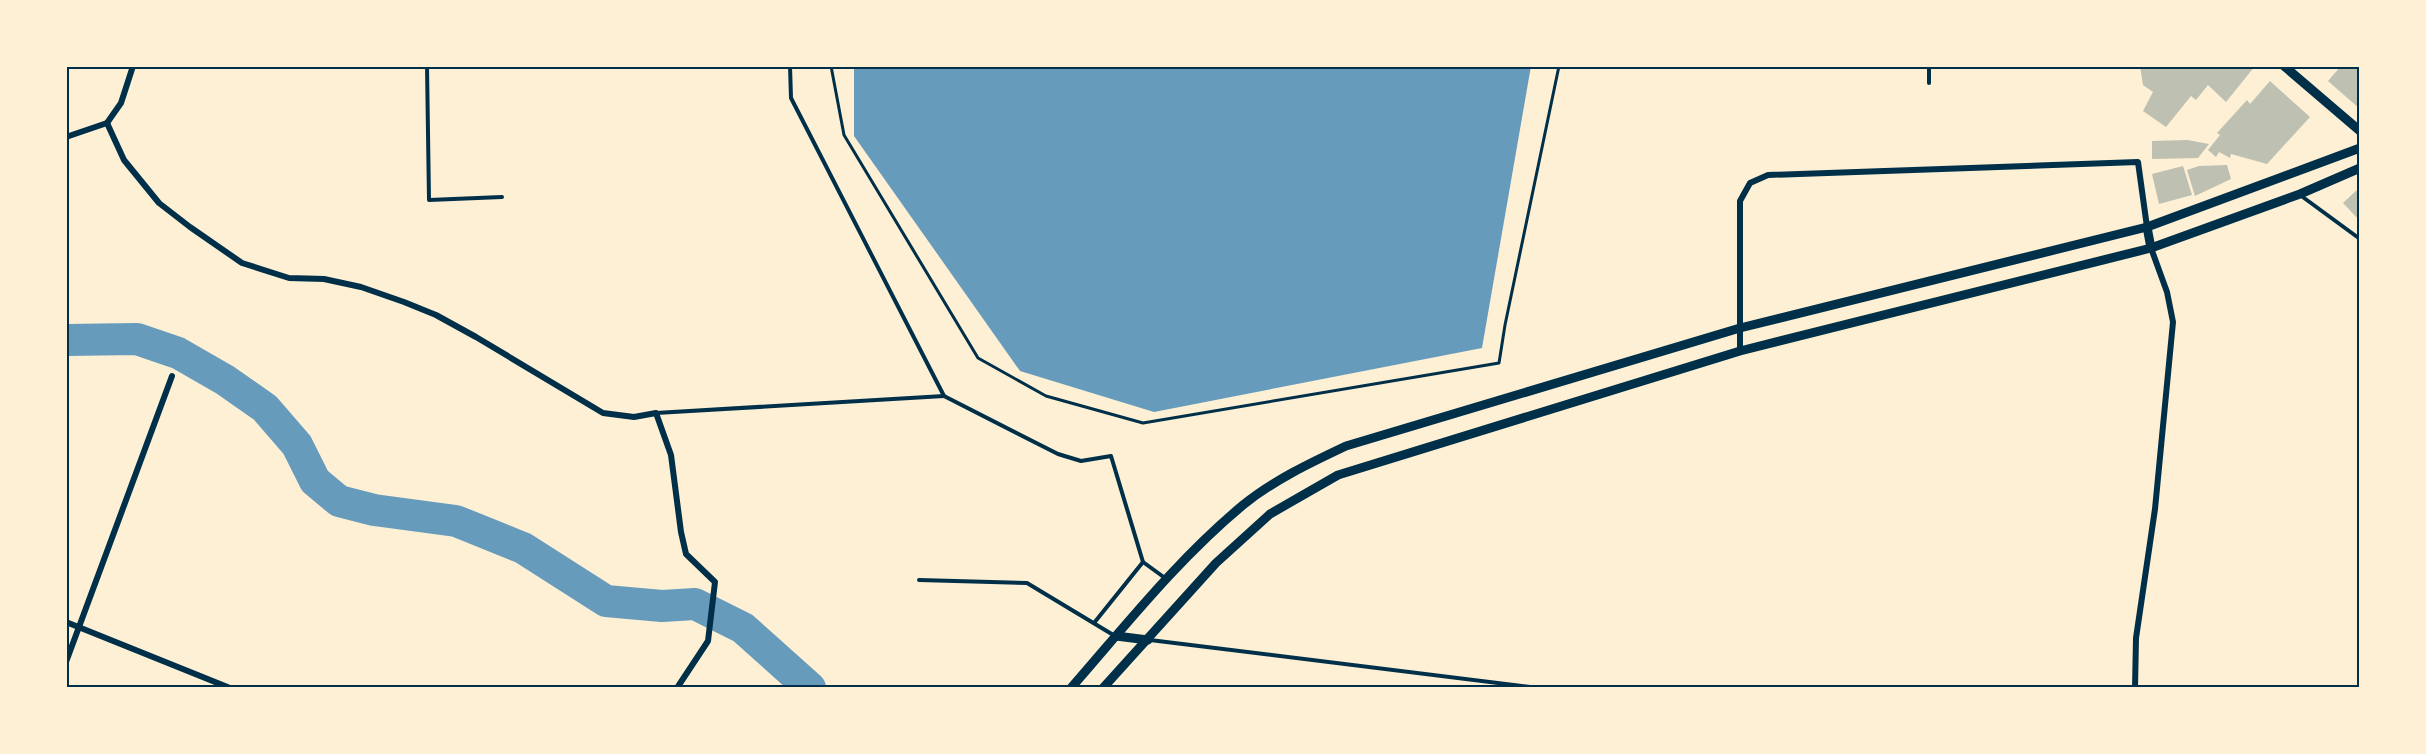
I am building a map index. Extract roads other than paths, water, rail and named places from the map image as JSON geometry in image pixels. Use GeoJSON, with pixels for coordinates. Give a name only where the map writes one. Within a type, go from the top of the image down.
{"type":"FeatureCollection","features":[{"type":"Feature","properties":{"kind":"street"},"geometry":{"type":"LineString","coordinates":[[66,137],[108,123],[122,104],[133,66]]}},
{"type":"Feature","properties":{"kind":"street"},"geometry":{"type":"LineString","coordinates":[[2284,66],[2360,131]]}},
{"type":"Feature","properties":{"kind":"street"},"geometry":{"type":"LineString","coordinates":[[108,123],[124,160],[159,203],[242,263],[289,278],[324,279],[361,287],[404,302],[436,315],[603,412],[634,417],[656,413],[671,455],[686,554],[715,582],[708,623],[708,641],[677,688]]}},
{"type":"Feature","properties":{"kind":"street"},"geometry":{"type":"LineString","coordinates":[[1071,688],[1165,578],[1244,505],[1297,470],[1346,446],[1740,328],[2147,227],[2360,148]]}},
{"type":"Feature","properties":{"kind":"street"},"geometry":{"type":"LineString","coordinates":[[1740,351],[1740,201],[1749,183],[1768,175],[2138,162],[2151,249],[2167,292],[2173,322],[2155,509],[2136,638],[2135,688]]}},
{"type":"Feature","properties":{"kind":"street"},"geometry":{"type":"LineString","coordinates":[[1103,688],[1216,563],[1270,514],[1338,475],[1740,351],[2151,249],[2300,194],[2360,168]]}},
{"type":"Feature","properties":{"kind":"street"},"geometry":{"type":"LineString","coordinates":[[66,662],[172,376]]}},
{"type":"Feature","properties":{"kind":"street"},"geometry":{"type":"LineString","coordinates":[[66,622],[230,688]]}},
{"type":"Feature","properties":{"kind":"street"},"geometry":{"type":"LineString","coordinates":[[1116,636],[1148,640]]}},
{"type":"Feature","properties":{"kind":"lane"},"geometry":{"type":"LineString","coordinates":[[426,66],[429,200],[502,197]]}},
{"type":"Feature","properties":{"kind":"lane"},"geometry":{"type":"LineString","coordinates":[[790,66],[791,98],[944,396]]}},
{"type":"Feature","properties":{"kind":"lane"},"geometry":{"type":"LineString","coordinates":[[1929,66],[1929,83]]}},
{"type":"Feature","properties":{"kind":"lane"},"geometry":{"type":"LineString","coordinates":[[2300,194],[2360,239]]}},
{"type":"Feature","properties":{"kind":"lane"},"geometry":{"type":"LineString","coordinates":[[656,413],[944,396],[1058,454],[1081,461],[1111,456],[1143,562],[1165,578]]}},
{"type":"Feature","properties":{"kind":"lane"},"geometry":{"type":"LineString","coordinates":[[1094,623],[1143,562]]}},
{"type":"Feature","properties":{"kind":"lane"},"geometry":{"type":"LineString","coordinates":[[919,580],[1027,584],[1116,636]]}},
{"type":"Feature","properties":{"kind":"lane"},"geometry":{"type":"LineString","coordinates":[[1148,640],[1539,688]]}},
{"type":"Feature","properties":{"kind":"water"},"geometry":{"type":"Polygon","coordinates":[[[854,66],[1531,66],[1482,348],[1154,412],[1020,371],[854,136],[854,66]]]}},
{"type":"Feature","properties":{"kind":"waterway"},"geometry":{"type":"LineString","coordinates":[[66,340],[137,339],[178,353],[225,380],[265,408],[297,445],[315,481],[339,501],[374,510],[456,521],[523,548],[606,601],[662,606],[695,604],[743,628],[810,688]]}}]}
